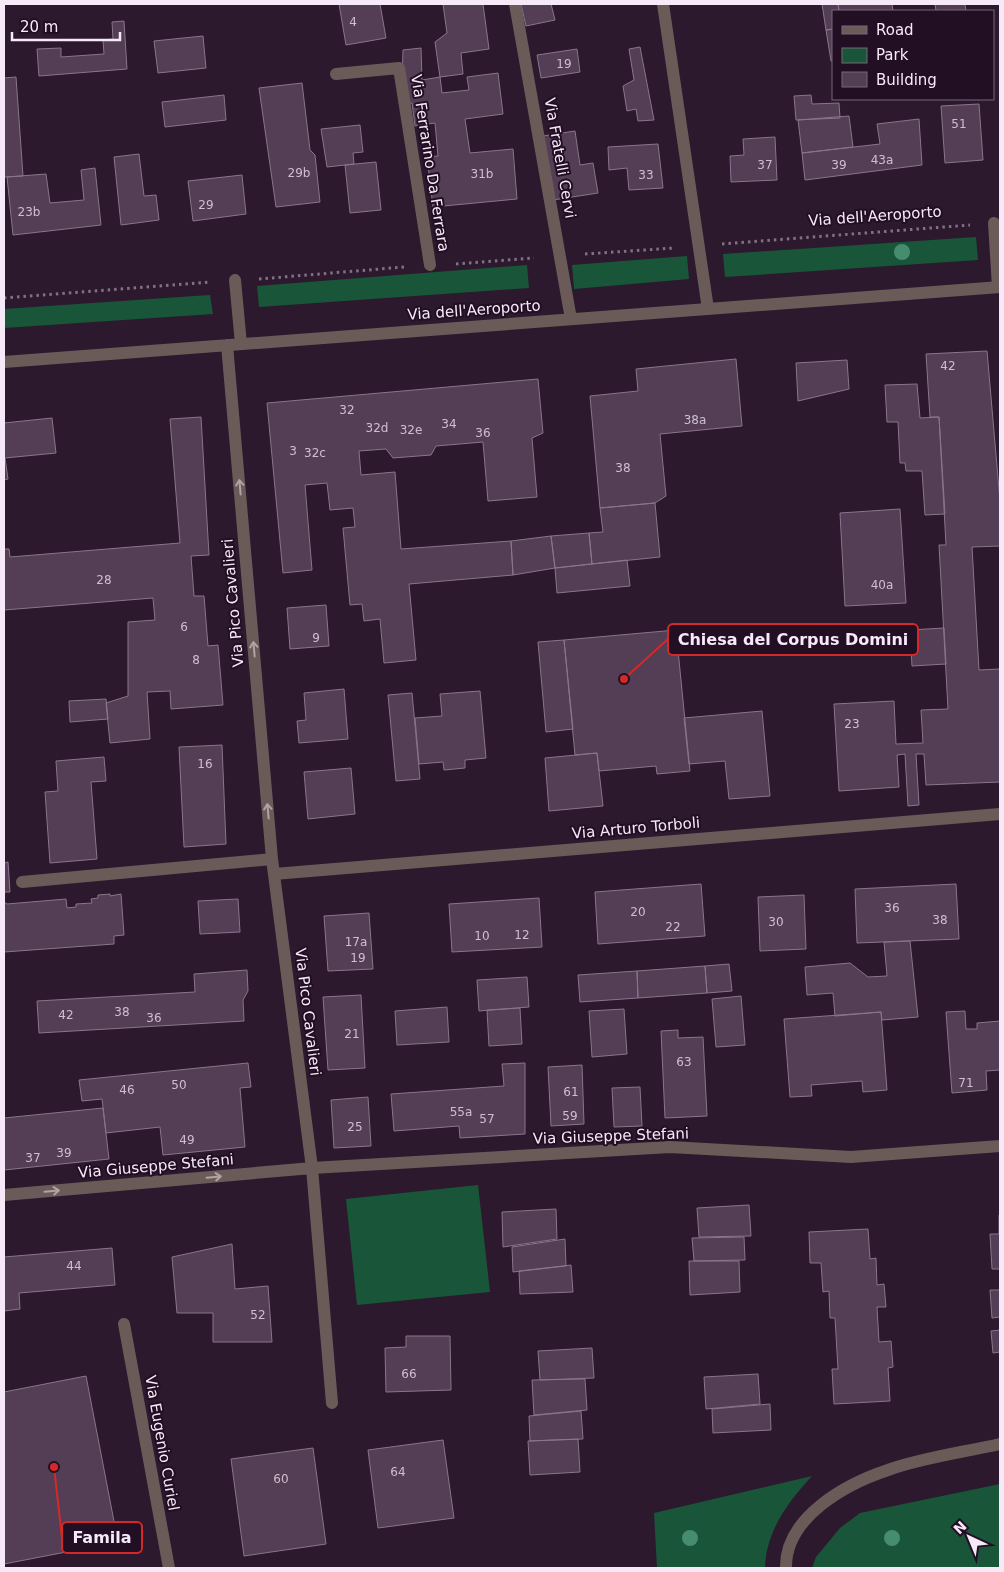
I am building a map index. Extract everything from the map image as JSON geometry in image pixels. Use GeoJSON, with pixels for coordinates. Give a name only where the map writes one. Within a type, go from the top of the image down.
{"type":"FeatureCollection","features":[{"type":"Feature","properties":{"kind":"street","name":"Via Fratelli Cervi"},"geometry":{"type":"LineString","coordinates":[[515,4],[572,319]]}},
{"type":"Feature","properties":{"kind":"street"},"geometry":{"type":"LineString","coordinates":[[663,4],[708,309]]}},
{"type":"Feature","properties":{"kind":"street","name":"Via Ferrarino Da Ferrara"},"geometry":{"type":"LineString","coordinates":[[336,74],[399,68],[430,266]]}},
{"type":"Feature","properties":{"kind":"street","name":"Via dell'Aeroporto"},"geometry":{"type":"LineString","coordinates":[[4,362],[999,287],[994,223]]}},
{"type":"Feature","properties":{"kind":"street"},"geometry":{"type":"LineString","coordinates":[[235,280],[241,344]]}},
{"type":"Feature","properties":{"kind":"street","name":"Via Pico Cavalieri"},"geometry":{"type":"LineString","coordinates":[[227,345],[272,859],[312,1168]]}},
{"type":"Feature","properties":{"kind":"street","name":"Via Arturo Torboli"},"geometry":{"type":"LineString","coordinates":[[274,874],[1000,814]]}},
{"type":"Feature","properties":{"kind":"street"},"geometry":{"type":"LineString","coordinates":[[22,882],[272,859]]}},
{"type":"Feature","properties":{"kind":"street","name":"Via Giuseppe Stefani"},"geometry":{"type":"LineString","coordinates":[[4,1195],[312,1168],[670,1147],[851,1157],[1000,1146]]}},
{"type":"Feature","properties":{"kind":"street"},"geometry":{"type":"LineString","coordinates":[[312,1168],[332,1403]]}},
{"type":"Feature","properties":{"kind":"street","name":"Via Eugenio Curiel"},"geometry":{"type":"LineString","coordinates":[[124,1324],[169,1568]]}},
{"type":"Feature","properties":{"kind":"street"},"geometry":{"type":"LineString","coordinates":[[786,1568],[794,1534],[814,1510],[841,1492],[888,1469],[1000,1444]]}},
{"type":"Feature","properties":{"kind":"street"},"geometry":{"type":"LineString","coordinates":[[971,1451],[1000,1451]]}},
{"type":"Feature","properties":{"kind":"path","name":"Via dell'Aeroporto"},"geometry":{"type":"LineString","coordinates":[[4,298],[994,223]]}},
{"type":"Feature","properties":{"kind":"green space"},"geometry":{"type":"Polygon","coordinates":[[[976,237],[978,260],[725,277],[723,254],[976,237]]]}},
{"type":"Feature","properties":{"kind":"green space"},"geometry":{"type":"Polygon","coordinates":[[[687,256],[689,279],[574,289],[572,265],[687,256]]]}},
{"type":"Feature","properties":{"kind":"green space"},"geometry":{"type":"Polygon","coordinates":[[[527,265],[529,288],[259,307],[257,286],[527,265]]]}},
{"type":"Feature","properties":{"kind":"green space"},"geometry":{"type":"Polygon","coordinates":[[[210,295],[213,314],[4,328],[4,309],[210,295]]]}},
{"type":"Feature","properties":{"kind":"green space"},"geometry":{"type":"Polygon","coordinates":[[[478,1185],[490,1292],[357,1305],[346,1199],[478,1185]]]}},
{"type":"Feature","properties":{"kind":"green space"},"geometry":{"type":"Polygon","coordinates":[[[812,1476],[787,1507],[774,1529],[766,1554],[765,1568],[657,1568],[654,1513],[812,1476]]]}},
{"type":"Feature","properties":{"kind":"green space"},"geometry":{"type":"Polygon","coordinates":[[[1000,1484],[1000,1568],[812,1568],[816,1557],[840,1528],[860,1513],[1000,1484]]]}},
{"type":"Feature","properties":{"kind":"building"},"geometry":{"type":"Polygon","coordinates":[[[339,4],[380,4],[386,38],[346,45],[339,4]]]}},
{"type":"Feature","properties":{"kind":"building"},"geometry":{"type":"Polygon","coordinates":[[[443,4],[483,4],[489,49],[461,53],[463,74],[440,77],[435,42],[447,33],[443,4]]]}},
{"type":"Feature","properties":{"kind":"building"},"geometry":{"type":"Polygon","coordinates":[[[521,4],[551,4],[555,20],[526,26],[521,4]]]}},
{"type":"Feature","properties":{"kind":"building"},"geometry":{"type":"Polygon","coordinates":[[[822,4],[838,4],[839,10],[832,10],[832,29],[826,30],[822,4]]]}},
{"type":"Feature","properties":{"kind":"building"},"geometry":{"type":"Polygon","coordinates":[[[838,4],[892,4],[893,10],[839,10],[838,4]]]}},
{"type":"Feature","properties":{"kind":"building"},"geometry":{"type":"Polygon","coordinates":[[[935,4],[965,4],[966,10],[936,10],[935,4]]]}},
{"type":"Feature","properties":{"kind":"building"},"geometry":{"type":"Polygon","coordinates":[[[124,21],[127,69],[39,76],[37,49],[61,48],[61,57],[104,54],[103,40],[113,39],[112,22],[124,21]]]}},
{"type":"Feature","properties":{"kind":"building"},"geometry":{"type":"Polygon","coordinates":[[[832,29],[832,61],[831,61],[826,30],[832,29]]]}},
{"type":"Feature","properties":{"kind":"building"},"geometry":{"type":"Polygon","coordinates":[[[203,36],[206,68],[158,73],[154,41],[203,36]]]}},
{"type":"Feature","properties":{"kind":"building"},"geometry":{"type":"Polygon","coordinates":[[[640,47],[654,120],[638,121],[636,109],[627,111],[623,86],[634,80],[629,49],[640,47]]]}},
{"type":"Feature","properties":{"kind":"building"},"geometry":{"type":"Polygon","coordinates":[[[421,48],[422,80],[440,77],[442,93],[469,90],[467,77],[498,73],[503,114],[465,119],[470,153],[513,149],[517,199],[433,207],[427,157],[438,156],[435,123],[415,126],[412,103],[405,104],[402,83],[403,50],[421,48]]]}},
{"type":"Feature","properties":{"kind":"building"},"geometry":{"type":"Polygon","coordinates":[[[577,49],[580,72],[541,78],[537,55],[577,49]]]}},
{"type":"Feature","properties":{"kind":"building"},"geometry":{"type":"Polygon","coordinates":[[[16,77],[23,176],[4,177],[4,78],[16,77]]]}},
{"type":"Feature","properties":{"kind":"building"},"geometry":{"type":"Polygon","coordinates":[[[302,83],[310,150],[315,155],[320,202],[276,207],[259,88],[302,83]]]}},
{"type":"Feature","properties":{"kind":"building"},"geometry":{"type":"Polygon","coordinates":[[[224,95],[226,120],[165,127],[162,102],[224,95]]]}},
{"type":"Feature","properties":{"kind":"building"},"geometry":{"type":"Polygon","coordinates":[[[811,95],[812,104],[839,103],[840,118],[796,120],[794,96],[811,95]]]}},
{"type":"Feature","properties":{"kind":"building"},"geometry":{"type":"Polygon","coordinates":[[[979,104],[983,160],[945,163],[941,106],[979,104]]]}},
{"type":"Feature","properties":{"kind":"building"},"geometry":{"type":"Polygon","coordinates":[[[849,116],[853,147],[802,153],[798,120],[849,116]]]}},
{"type":"Feature","properties":{"kind":"building"},"geometry":{"type":"Polygon","coordinates":[[[919,119],[922,165],[805,180],[802,153],[880,144],[877,124],[919,119]]]}},
{"type":"Feature","properties":{"kind":"building"},"geometry":{"type":"Polygon","coordinates":[[[360,125],[363,152],[353,153],[354,164],[327,167],[321,129],[360,125]]]}},
{"type":"Feature","properties":{"kind":"building"},"geometry":{"type":"Polygon","coordinates":[[[575,131],[580,165],[593,163],[598,193],[553,200],[543,136],[575,131]]]}},
{"type":"Feature","properties":{"kind":"building"},"geometry":{"type":"Polygon","coordinates":[[[775,137],[777,180],[731,182],[730,156],[744,155],[743,139],[775,137]]]}},
{"type":"Feature","properties":{"kind":"building"},"geometry":{"type":"Polygon","coordinates":[[[658,144],[663,188],[629,190],[627,168],[609,170],[608,147],[658,144]]]}},
{"type":"Feature","properties":{"kind":"building"},"geometry":{"type":"Polygon","coordinates":[[[139,154],[144,196],[156,195],[159,220],[121,225],[114,157],[139,154]]]}},
{"type":"Feature","properties":{"kind":"building"},"geometry":{"type":"Polygon","coordinates":[[[376,162],[381,210],[350,213],[345,165],[376,162]]]}},
{"type":"Feature","properties":{"kind":"building"},"geometry":{"type":"Polygon","coordinates":[[[95,168],[101,225],[13,235],[7,177],[46,174],[50,203],[84,200],[81,170],[95,168]]]}},
{"type":"Feature","properties":{"kind":"building"},"geometry":{"type":"Polygon","coordinates":[[[242,175],[246,214],[193,221],[188,181],[242,175]]]}},
{"type":"Feature","properties":{"kind":"building"},"geometry":{"type":"Polygon","coordinates":[[[987,351],[1000,501],[1000,546],[972,547],[979,670],[1000,669],[1000,782],[926,785],[924,754],[916,754],[919,805],[908,806],[905,754],[897,755],[899,787],[839,791],[834,704],[894,701],[896,744],[923,743],[921,710],[948,709],[939,545],[946,545],[939,417],[930,417],[926,354],[987,351]]]}},
{"type":"Feature","properties":{"kind":"building"},"geometry":{"type":"Polygon","coordinates":[[[736,359],[742,426],[660,434],[666,496],[655,503],[600,508],[590,396],[638,391],[636,369],[736,359]]]}},
{"type":"Feature","properties":{"kind":"building"},"geometry":{"type":"Polygon","coordinates":[[[847,360],[849,389],[798,401],[796,363],[847,360]]]}},
{"type":"Feature","properties":{"kind":"building"},"geometry":{"type":"Polygon","coordinates":[[[538,379],[543,433],[532,438],[537,497],[488,501],[483,442],[436,446],[431,455],[393,458],[386,449],[359,451],[361,475],[395,472],[401,549],[511,541],[513,575],[409,584],[416,660],[384,663],[380,619],[364,621],[362,604],[350,605],[343,528],[355,527],[353,508],[330,510],[327,483],[305,485],[312,570],[283,573],[267,403],[538,379]]]}},
{"type":"Feature","properties":{"kind":"building"},"geometry":{"type":"Polygon","coordinates":[[[917,384],[920,418],[939,417],[945,514],[925,515],[922,471],[906,471],[905,463],[900,463],[898,422],[887,422],[885,385],[917,384]]]}},
{"type":"Feature","properties":{"kind":"building"},"geometry":{"type":"Polygon","coordinates":[[[201,417],[209,555],[191,556],[194,596],[204,596],[208,646],[218,645],[223,705],[171,709],[170,691],[147,692],[150,739],[110,743],[106,703],[128,696],[128,622],[155,620],[153,598],[4,610],[4,549],[9,549],[10,557],[180,543],[170,419],[201,417]]]}},
{"type":"Feature","properties":{"kind":"building"},"geometry":{"type":"Polygon","coordinates":[[[52,418],[56,453],[5,458],[8,479],[4,480],[4,423],[52,418]]]}},
{"type":"Feature","properties":{"kind":"building"},"geometry":{"type":"Polygon","coordinates":[[[655,503],[660,557],[592,564],[589,533],[603,532],[600,508],[655,503]]]}},
{"type":"Feature","properties":{"kind":"building"},"geometry":{"type":"Polygon","coordinates":[[[900,509],[906,603],[845,606],[840,513],[900,509]]]}},
{"type":"Feature","properties":{"kind":"building"},"geometry":{"type":"Polygon","coordinates":[[[589,533],[592,564],[555,568],[551,536],[589,533]]]}},
{"type":"Feature","properties":{"kind":"building"},"geometry":{"type":"Polygon","coordinates":[[[551,536],[555,568],[513,575],[511,541],[551,536]]]}},
{"type":"Feature","properties":{"kind":"building"},"geometry":{"type":"Polygon","coordinates":[[[627,560],[630,586],[557,593],[555,568],[627,560]]]}},
{"type":"Feature","properties":{"kind":"building"},"geometry":{"type":"Polygon","coordinates":[[[326,605],[329,646],[290,649],[287,608],[326,605]]]}},
{"type":"Feature","properties":{"kind":"building"},"geometry":{"type":"Polygon","coordinates":[[[944,628],[946,664],[912,666],[910,630],[944,628]]]}},
{"type":"Feature","properties":{"kind":"building"},"geometry":{"type":"Polygon","coordinates":[[[676,630],[690,771],[657,774],[656,766],[599,771],[597,753],[575,755],[564,640],[676,630]]]}},
{"type":"Feature","properties":{"kind":"building"},"geometry":{"type":"Polygon","coordinates":[[[564,640],[573,729],[546,732],[538,642],[564,640]]]}},
{"type":"Feature","properties":{"kind":"building"},"geometry":{"type":"Polygon","coordinates":[[[344,689],[348,739],[299,743],[297,721],[306,720],[304,693],[344,689]]]}},
{"type":"Feature","properties":{"kind":"building"},"geometry":{"type":"Polygon","coordinates":[[[480,691],[486,758],[465,760],[465,768],[444,770],[443,762],[419,764],[415,718],[442,716],[440,694],[480,691]]]}},
{"type":"Feature","properties":{"kind":"building"},"geometry":{"type":"Polygon","coordinates":[[[412,693],[420,779],[396,781],[388,695],[412,693]]]}},
{"type":"Feature","properties":{"kind":"building"},"geometry":{"type":"Polygon","coordinates":[[[106,699],[108,719],[70,722],[69,701],[106,699]]]}},
{"type":"Feature","properties":{"kind":"building"},"geometry":{"type":"Polygon","coordinates":[[[762,711],[770,796],[729,799],[725,761],[689,764],[684,718],[762,711]]]}},
{"type":"Feature","properties":{"kind":"building"},"geometry":{"type":"Polygon","coordinates":[[[222,745],[226,844],[184,847],[179,747],[222,745]]]}},
{"type":"Feature","properties":{"kind":"building"},"geometry":{"type":"Polygon","coordinates":[[[597,753],[603,806],[549,811],[545,758],[597,753]]]}},
{"type":"Feature","properties":{"kind":"building"},"geometry":{"type":"Polygon","coordinates":[[[104,757],[106,781],[91,782],[97,859],[50,863],[45,792],[58,791],[56,761],[104,757]]]}},
{"type":"Feature","properties":{"kind":"building"},"geometry":{"type":"Polygon","coordinates":[[[351,768],[355,814],[308,819],[304,772],[351,768]]]}},
{"type":"Feature","properties":{"kind":"building"},"geometry":{"type":"Polygon","coordinates":[[[8,862],[10,892],[4,892],[4,863],[8,862]]]}},
{"type":"Feature","properties":{"kind":"building"},"geometry":{"type":"Polygon","coordinates":[[[701,884],[705,936],[598,944],[595,892],[701,884]]]}},
{"type":"Feature","properties":{"kind":"building"},"geometry":{"type":"Polygon","coordinates":[[[956,884],[959,939],[857,943],[855,889],[956,884]]]}},
{"type":"Feature","properties":{"kind":"building"},"geometry":{"type":"Polygon","coordinates":[[[110,894],[110,896],[121,894],[124,935],[114,936],[114,944],[4,952],[4,902],[7,904],[66,899],[67,908],[76,907],[76,904],[92,903],[91,899],[98,898],[98,895],[110,894]]]}},
{"type":"Feature","properties":{"kind":"building"},"geometry":{"type":"Polygon","coordinates":[[[804,895],[806,949],[760,951],[758,897],[804,895]]]}},
{"type":"Feature","properties":{"kind":"building"},"geometry":{"type":"Polygon","coordinates":[[[539,898],[542,947],[452,952],[449,904],[539,898]]]}},
{"type":"Feature","properties":{"kind":"building"},"geometry":{"type":"Polygon","coordinates":[[[238,899],[240,932],[200,934],[198,901],[238,899]]]}},
{"type":"Feature","properties":{"kind":"building"},"geometry":{"type":"Polygon","coordinates":[[[369,913],[373,969],[328,971],[324,916],[369,913]]]}},
{"type":"Feature","properties":{"kind":"building"},"geometry":{"type":"Polygon","coordinates":[[[910,941],[918,1017],[882,1020],[881,1012],[835,1016],[833,993],[807,995],[805,967],[850,963],[868,977],[887,976],[884,942],[910,941]]]}},
{"type":"Feature","properties":{"kind":"building"},"geometry":{"type":"Polygon","coordinates":[[[729,964],[732,991],[707,993],[705,966],[729,964]]]}},
{"type":"Feature","properties":{"kind":"building"},"geometry":{"type":"Polygon","coordinates":[[[705,966],[707,993],[638,998],[637,971],[705,966]]]}},
{"type":"Feature","properties":{"kind":"building"},"geometry":{"type":"Polygon","coordinates":[[[247,970],[248,991],[243,1000],[244,1021],[39,1033],[37,1001],[195,992],[194,974],[247,970]]]}},
{"type":"Feature","properties":{"kind":"building"},"geometry":{"type":"Polygon","coordinates":[[[637,971],[638,998],[580,1002],[578,975],[637,971]]]}},
{"type":"Feature","properties":{"kind":"building"},"geometry":{"type":"Polygon","coordinates":[[[527,977],[529,1007],[479,1011],[477,980],[527,977]]]}},
{"type":"Feature","properties":{"kind":"building"},"geometry":{"type":"Polygon","coordinates":[[[361,995],[365,1068],[328,1070],[323,997],[361,995]]]}},
{"type":"Feature","properties":{"kind":"building"},"geometry":{"type":"Polygon","coordinates":[[[741,996],[745,1045],[716,1047],[712,999],[741,996]]]}},
{"type":"Feature","properties":{"kind":"building"},"geometry":{"type":"Polygon","coordinates":[[[447,1007],[449,1042],[397,1045],[395,1011],[447,1007]]]}},
{"type":"Feature","properties":{"kind":"building"},"geometry":{"type":"Polygon","coordinates":[[[520,1008],[522,1044],[489,1046],[487,1010],[520,1008]]]}},
{"type":"Feature","properties":{"kind":"building"},"geometry":{"type":"Polygon","coordinates":[[[624,1009],[627,1054],[592,1057],[589,1011],[624,1009]]]}},
{"type":"Feature","properties":{"kind":"building"},"geometry":{"type":"Polygon","coordinates":[[[965,1011],[966,1029],[977,1029],[977,1023],[1000,1021],[1000,1070],[986,1071],[987,1090],[952,1093],[946,1012],[965,1011]]]}},
{"type":"Feature","properties":{"kind":"building"},"geometry":{"type":"Polygon","coordinates":[[[881,1012],[887,1090],[863,1092],[862,1081],[811,1085],[812,1096],[790,1097],[784,1019],[881,1012]]]}},
{"type":"Feature","properties":{"kind":"building"},"geometry":{"type":"Polygon","coordinates":[[[678,1030],[678,1038],[703,1037],[707,1116],[665,1118],[661,1031],[678,1030]]]}},
{"type":"Feature","properties":{"kind":"building"},"geometry":{"type":"Polygon","coordinates":[[[248,1063],[251,1087],[240,1088],[245,1147],[163,1155],[160,1127],[106,1133],[102,1099],[82,1101],[79,1080],[248,1063]]]}},
{"type":"Feature","properties":{"kind":"building"},"geometry":{"type":"Polygon","coordinates":[[[525,1063],[525,1134],[460,1138],[459,1126],[394,1131],[391,1094],[504,1086],[502,1064],[525,1063]]]}},
{"type":"Feature","properties":{"kind":"building"},"geometry":{"type":"Polygon","coordinates":[[[582,1065],[584,1124],[551,1126],[548,1067],[582,1065]]]}},
{"type":"Feature","properties":{"kind":"building"},"geometry":{"type":"Polygon","coordinates":[[[640,1087],[642,1126],[614,1127],[612,1088],[640,1087]]]}},
{"type":"Feature","properties":{"kind":"building"},"geometry":{"type":"Polygon","coordinates":[[[368,1097],[371,1146],[334,1148],[331,1100],[368,1097]]]}},
{"type":"Feature","properties":{"kind":"building"},"geometry":{"type":"Polygon","coordinates":[[[103,1108],[109,1159],[4,1170],[4,1118],[103,1108]]]}},
{"type":"Feature","properties":{"kind":"building"},"geometry":{"type":"Polygon","coordinates":[[[749,1205],[751,1236],[699,1237],[697,1208],[749,1205]]]}},
{"type":"Feature","properties":{"kind":"building"},"geometry":{"type":"Polygon","coordinates":[[[556,1209],[557,1239],[503,1247],[502,1212],[556,1209]]]}},
{"type":"Feature","properties":{"kind":"building"},"geometry":{"type":"Polygon","coordinates":[[[999,1215],[1000,1269],[992,1269],[990,1234],[999,1234],[999,1215]]]}},
{"type":"Feature","properties":{"kind":"building"},"geometry":{"type":"Polygon","coordinates":[[[868,1229],[870,1259],[876,1258],[877,1285],[884,1284],[886,1307],[877,1307],[879,1342],[891,1341],[893,1367],[888,1368],[890,1401],[834,1404],[832,1369],[838,1369],[835,1318],[830,1318],[829,1291],[823,1292],[821,1263],[810,1263],[809,1232],[868,1229]]]}},
{"type":"Feature","properties":{"kind":"building"},"geometry":{"type":"Polygon","coordinates":[[[744,1237],[745,1260],[694,1261],[692,1238],[744,1237]]]}},
{"type":"Feature","properties":{"kind":"building"},"geometry":{"type":"Polygon","coordinates":[[[565,1239],[566,1266],[513,1272],[512,1247],[565,1239]]]}},
{"type":"Feature","properties":{"kind":"building"},"geometry":{"type":"Polygon","coordinates":[[[232,1244],[235,1289],[268,1286],[272,1342],[213,1342],[213,1313],[177,1313],[172,1257],[232,1244]]]}},
{"type":"Feature","properties":{"kind":"building"},"geometry":{"type":"Polygon","coordinates":[[[112,1248],[115,1285],[19,1293],[20,1309],[4,1311],[4,1257],[112,1248]]]}},
{"type":"Feature","properties":{"kind":"building"},"geometry":{"type":"Polygon","coordinates":[[[689,1261],[739,1261],[740,1292],[690,1295],[689,1261]]]}},
{"type":"Feature","properties":{"kind":"building"},"geometry":{"type":"Polygon","coordinates":[[[571,1265],[573,1292],[520,1294],[519,1271],[571,1265]]]}},
{"type":"Feature","properties":{"kind":"building"},"geometry":{"type":"Polygon","coordinates":[[[990,1290],[1000,1290],[1000,1317],[992,1318],[990,1290]]]}},
{"type":"Feature","properties":{"kind":"building"},"geometry":{"type":"Polygon","coordinates":[[[1000,1330],[1000,1352],[993,1353],[991,1331],[1000,1330]]]}},
{"type":"Feature","properties":{"kind":"building"},"geometry":{"type":"Polygon","coordinates":[[[406,1336],[450,1336],[451,1390],[386,1392],[385,1348],[406,1347],[406,1336]]]}},
{"type":"Feature","properties":{"kind":"building"},"geometry":{"type":"Polygon","coordinates":[[[592,1348],[594,1378],[540,1380],[538,1351],[592,1348]]]}},
{"type":"Feature","properties":{"kind":"building"},"geometry":{"type":"Polygon","coordinates":[[[758,1374],[760,1404],[706,1409],[704,1377],[758,1374]]]}},
{"type":"Feature","properties":{"kind":"building"},"geometry":{"type":"Polygon","coordinates":[[[86,1376],[118,1542],[4,1564],[4,1392],[86,1376]]]}},
{"type":"Feature","properties":{"kind":"building"},"geometry":{"type":"Polygon","coordinates":[[[585,1379],[587,1410],[534,1415],[532,1380],[585,1379]]]}},
{"type":"Feature","properties":{"kind":"building"},"geometry":{"type":"Polygon","coordinates":[[[770,1404],[771,1430],[713,1433],[712,1409],[770,1404]]]}},
{"type":"Feature","properties":{"kind":"building"},"geometry":{"type":"Polygon","coordinates":[[[581,1411],[583,1439],[530,1441],[529,1416],[581,1411]]]}},
{"type":"Feature","properties":{"kind":"building"},"geometry":{"type":"Polygon","coordinates":[[[578,1439],[580,1472],[530,1475],[528,1441],[578,1439]]]}},
{"type":"Feature","properties":{"kind":"building"},"geometry":{"type":"Polygon","coordinates":[[[443,1440],[454,1518],[378,1528],[368,1450],[443,1440]]]}},
{"type":"Feature","properties":{"kind":"building"},"geometry":{"type":"Polygon","coordinates":[[[313,1448],[326,1544],[244,1556],[231,1459],[313,1448]]]}},
{"type":"Feature","properties":{"kind":"place","name":"Chiesa del Corpus Domini"},"geometry":{"type":"Point","coordinates":[624,679]}},
{"type":"Feature","properties":{"kind":"place","name":"Famila"},"geometry":{"type":"Point","coordinates":[54,1467]}}]}
